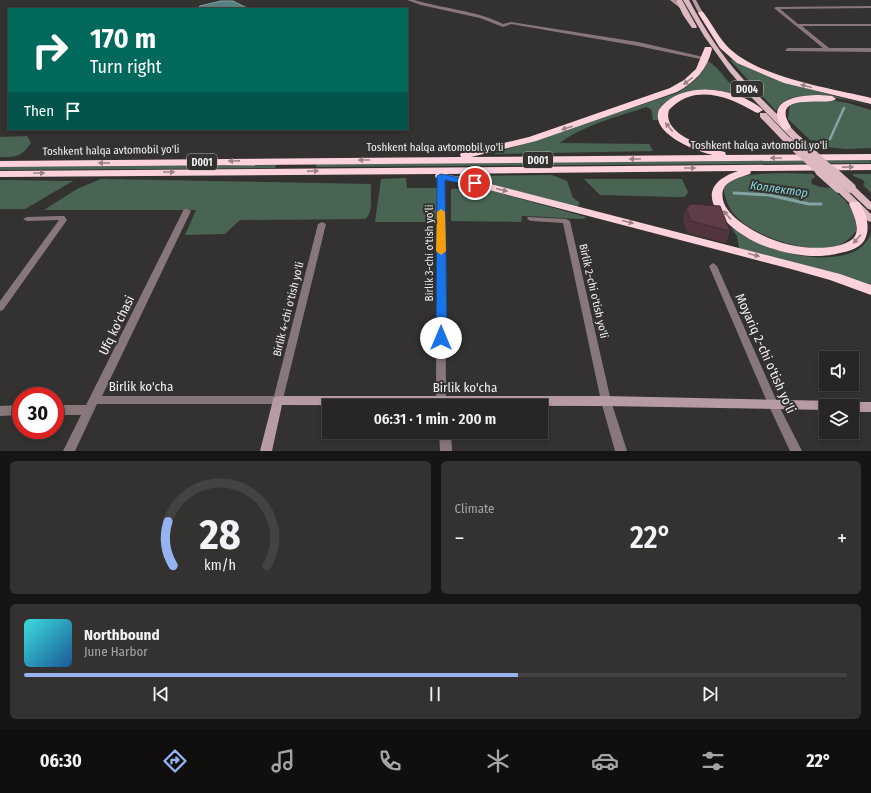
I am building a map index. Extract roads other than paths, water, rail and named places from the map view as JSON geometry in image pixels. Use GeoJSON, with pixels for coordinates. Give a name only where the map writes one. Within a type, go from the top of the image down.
{"type":"FeatureCollection","features":[{"type":"Feature","properties":{"kind":"highway"},"geometry":{"type":"LineString","coordinates":[[698,16],[723,46],[740,61],[787,81],[871,101]]}},
{"type":"Feature","properties":{"kind":"highway"},"geometry":{"type":"LineString","coordinates":[[403,160],[460,156],[532,139],[678,88],[695,75],[709,50]]}},
{"type":"Feature","properties":{"kind":"highway"},"geometry":{"type":"LineString","coordinates":[[756,158],[716,153],[696,147],[674,134],[666,124],[663,116],[665,108],[675,100],[689,94],[702,92],[730,95],[758,110]]}},
{"type":"Feature","properties":{"kind":"highway"},"geometry":{"type":"LineString","coordinates":[[786,127],[781,116],[781,111],[788,104],[797,100],[826,98],[846,101],[871,108]]}},
{"type":"Feature","properties":{"kind":"highway","name":"Toshkent halqa avtomobil yo'li"},"geometry":{"type":"LineString","coordinates":[[0,164],[871,157]]}},
{"type":"Feature","properties":{"kind":"highway"},"geometry":{"type":"LineString","coordinates":[[290,172],[294,161]]}},
{"type":"Feature","properties":{"kind":"highway","name":"Toshkent halqa avtomobil yo'li"},"geometry":{"type":"LineString","coordinates":[[0,174],[871,167]]}},
{"type":"Feature","properties":{"kind":"highway"},"geometry":{"type":"LineString","coordinates":[[767,168],[729,177],[720,184],[717,190],[718,200],[723,212],[737,226],[756,238],[802,251],[842,249],[856,243],[863,232],[864,226],[862,218],[855,204]]}},
{"type":"Feature","properties":{"kind":"highway"},"geometry":{"type":"LineString","coordinates":[[395,170],[441,176],[475,183],[793,265],[871,290]]}},
{"type":"Feature","properties":{"kind":"main road","name":"D004"},"geometry":{"type":"LineString","coordinates":[[679,0],[709,50],[740,90],[788,141],[871,219]]}},
{"type":"Feature","properties":{"kind":"main road","name":"D004"},"geometry":{"type":"LineString","coordinates":[[686,0],[698,16],[709,50],[798,140],[871,207]]}},
{"type":"Feature","properties":{"kind":"street"},"geometry":{"type":"LineString","coordinates":[[409,0],[425,5],[490,18],[503,26],[511,23],[638,44],[709,50]]}},
{"type":"Feature","properties":{"kind":"street"},"geometry":{"type":"LineString","coordinates":[[672,0],[682,7]]}},
{"type":"Feature","properties":{"kind":"street"},"geometry":{"type":"LineString","coordinates":[[694,0],[698,16]]}},
{"type":"Feature","properties":{"kind":"street"},"geometry":{"type":"LineString","coordinates":[[828,50],[776,8],[871,7]]}},
{"type":"Feature","properties":{"kind":"street"},"geometry":{"type":"LineString","coordinates":[[797,26],[871,25]]}},
{"type":"Feature","properties":{"kind":"street"},"geometry":{"type":"LineString","coordinates":[[788,50],[871,50]]}},
{"type":"Feature","properties":{"kind":"street","name":"Birlik 3-chi o'tish yo'li"},"geometry":{"type":"LineString","coordinates":[[441,176],[444,399]]}},
{"type":"Feature","properties":{"kind":"street","name":"Ufq ko'chasi"},"geometry":{"type":"LineString","coordinates":[[69,451],[187,211]]}},
{"type":"Feature","properties":{"kind":"street"},"geometry":{"type":"LineString","coordinates":[[0,308],[63,220],[61,218],[27,219]]}},
{"type":"Feature","properties":{"kind":"street","name":"Birlik 2-chi o'tish yo'li"},"geometry":{"type":"LineString","coordinates":[[531,219],[566,221],[606,402]]}},
{"type":"Feature","properties":{"kind":"street","name":"Birlik 4-chi o'tish yo'li"},"geometry":{"type":"LineString","coordinates":[[278,400],[322,224]]}},
{"type":"Feature","properties":{"kind":"street","name":"Moyariq 2-chi o'tish yo'li"},"geometry":{"type":"LineString","coordinates":[[713,266],[773,404],[796,451]]}},
{"type":"Feature","properties":{"kind":"street","name":"Birlik ko'cha"},"geometry":{"type":"LineString","coordinates":[[93,400],[322,401]]}},
{"type":"Feature","properties":{"kind":"street"},"geometry":{"type":"LineString","coordinates":[[266,451],[278,400]]}},
{"type":"Feature","properties":{"kind":"street","name":"Birlik ko'cha"},"geometry":{"type":"LineString","coordinates":[[548,402],[819,405]]}},
{"type":"Feature","properties":{"kind":"street"},"geometry":{"type":"LineString","coordinates":[[606,402],[620,451]]}},
{"type":"Feature","properties":{"kind":"street"},"geometry":{"type":"LineString","coordinates":[[859,407],[871,407]]}},
{"type":"Feature","properties":{"kind":"street"},"geometry":{"type":"LineString","coordinates":[[0,410],[12,410]]}},
{"type":"Feature","properties":{"kind":"street"},"geometry":{"type":"LineString","coordinates":[[64,410],[88,410]]}},
{"type":"Feature","properties":{"kind":"street"},"geometry":{"type":"LineString","coordinates":[[445,439],[446,451]]}},
{"type":"Feature","properties":{"kind":"water"},"geometry":{"type":"Polygon","coordinates":[[[221,1],[233,1],[247,8],[198,8],[200,6],[221,1]]]}},
{"type":"Feature","properties":{"kind":"waterway"},"geometry":{"type":"LineString","coordinates":[[830,139],[844,108]]}},
{"type":"Feature","properties":{"kind":"waterway","name":"Коллектор"},"geometry":{"type":"LineString","coordinates":[[734,193],[769,195],[809,204],[821,204]]}}]}
